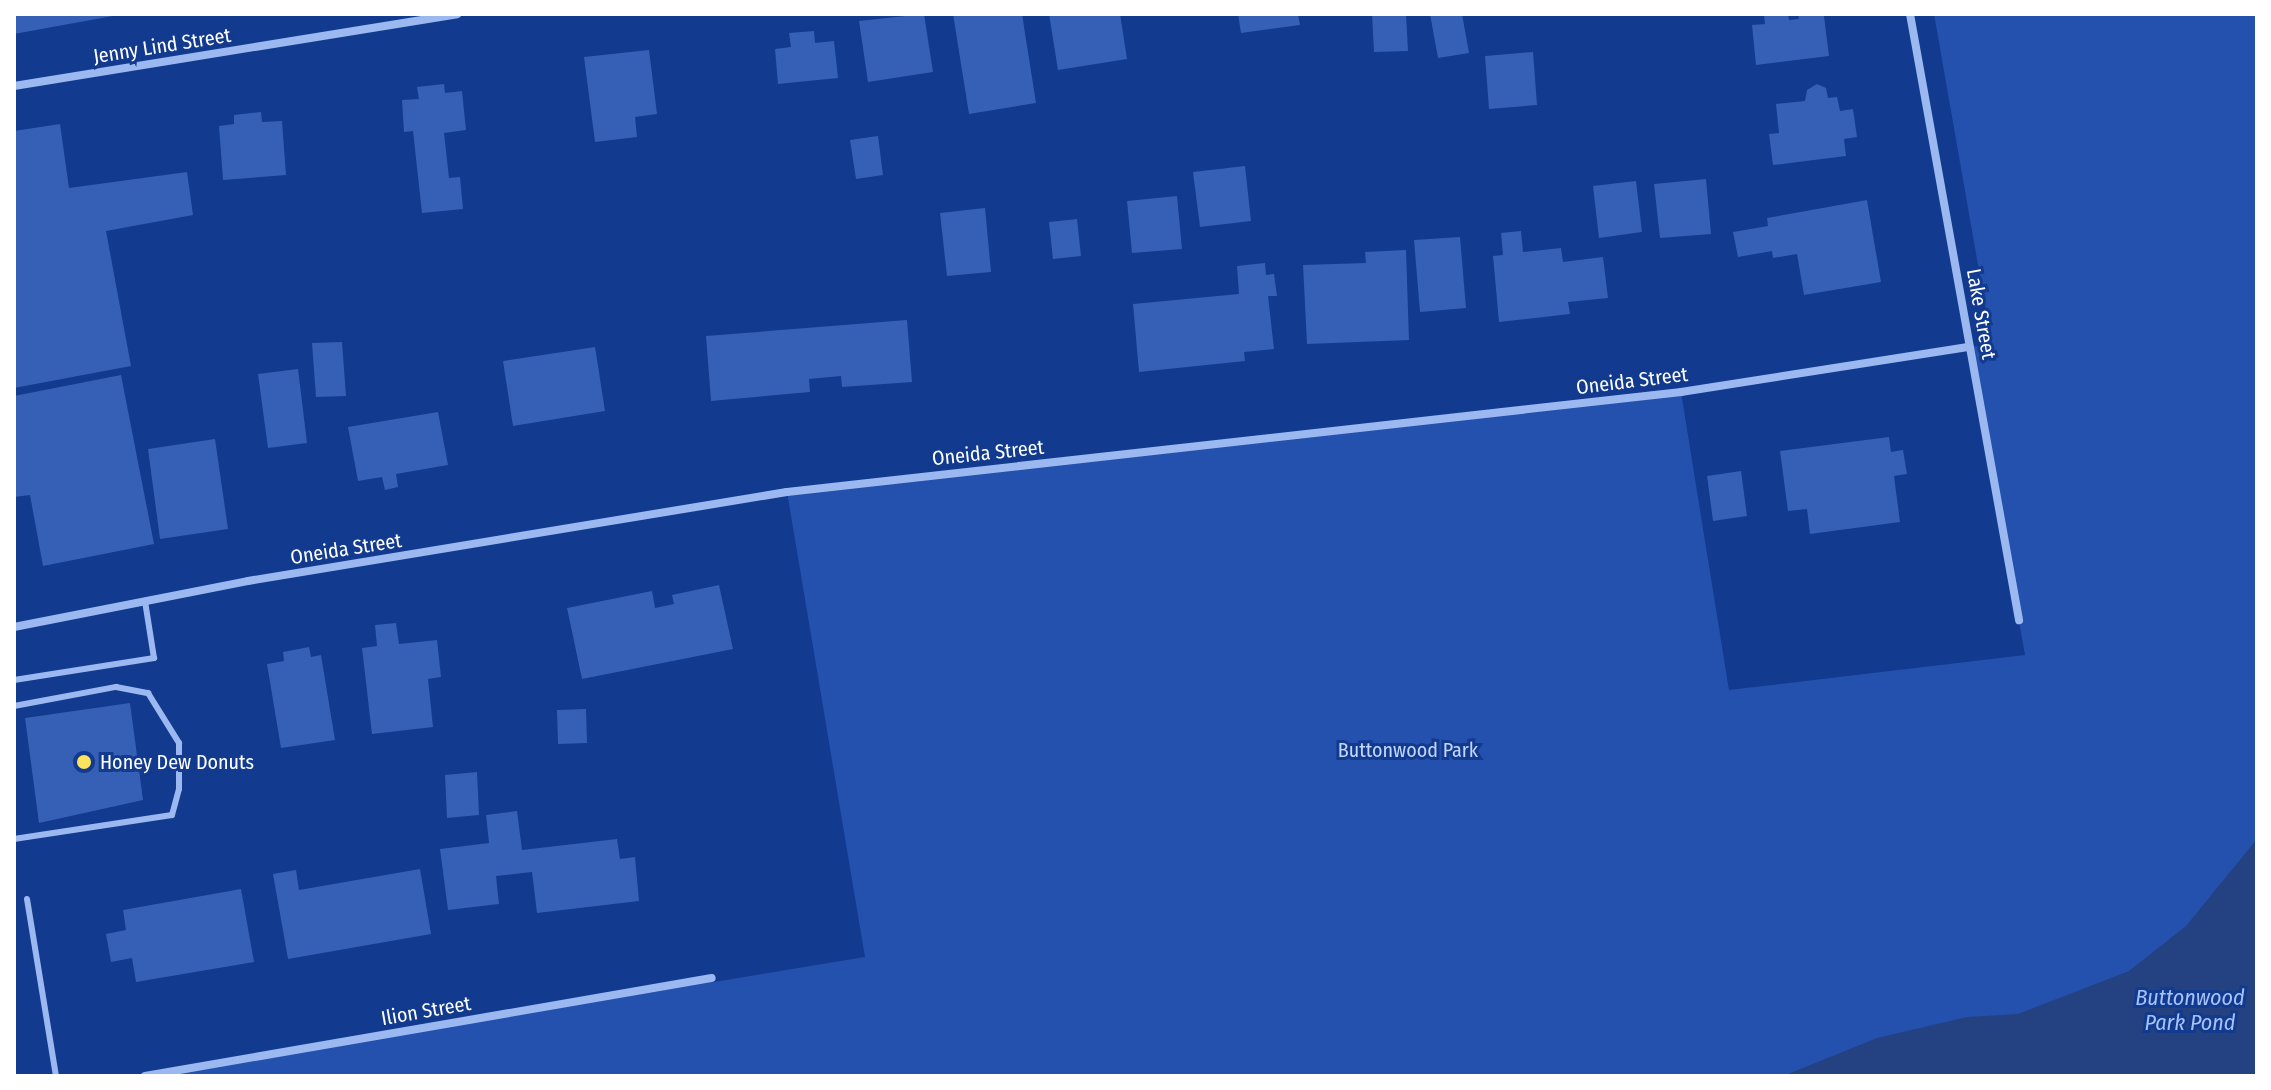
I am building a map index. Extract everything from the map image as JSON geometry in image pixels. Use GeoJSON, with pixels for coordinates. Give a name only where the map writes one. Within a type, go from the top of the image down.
{"type":"FeatureCollection","features":[{"type":"Feature","properties":{"kind":"street","name":"Jenny Lind Street"},"geometry":{"type":"LineString","coordinates":[[14,86],[457,14]]}},
{"type":"Feature","properties":{"kind":"street","name":"Lake Street"},"geometry":{"type":"LineString","coordinates":[[1910,14],[2019,620]]}},
{"type":"Feature","properties":{"kind":"street","name":"Oneida Street"},"geometry":{"type":"LineString","coordinates":[[14,627],[145,601],[787,492],[1681,392],[1970,347]]}},
{"type":"Feature","properties":{"kind":"street","name":"Ilion Street"},"geometry":{"type":"LineString","coordinates":[[145,1076],[712,978]]}},
{"type":"Feature","properties":{"kind":"lane"},"geometry":{"type":"LineString","coordinates":[[14,680],[154,658],[145,601]]}},
{"type":"Feature","properties":{"kind":"lane"},"geometry":{"type":"LineString","coordinates":[[14,706],[116,687],[148,693],[179,743],[179,789],[172,815],[14,839]]}},
{"type":"Feature","properties":{"kind":"lane"},"geometry":{"type":"LineString","coordinates":[[27,899],[56,1076]]}},
{"type":"Feature","properties":{"kind":"green space","name":"Buttonwood Park"},"geometry":{"type":"Polygon","coordinates":[[[1934,14],[2257,14],[2257,1076],[145,1076],[865,957],[787,492],[1681,392],[1729,690],[2025,655],[1970,347],[1992,345],[1934,14]]]}},
{"type":"Feature","properties":{"kind":"water","name":"Buttonwood Park Pond"},"geometry":{"type":"Polygon","coordinates":[[[2257,839],[2257,1076],[1783,1076],[1877,1038],[1967,1017],[2018,1014],[2129,971],[2186,926],[2257,839]]]}},
{"type":"Feature","properties":{"kind":"building"},"geometry":{"type":"Polygon","coordinates":[[[14,14],[113,14],[113,16],[14,34],[14,14]]]}},
{"type":"Feature","properties":{"kind":"building"},"geometry":{"type":"Polygon","coordinates":[[[924,14],[933,72],[868,82],[859,21],[924,14]]]}},
{"type":"Feature","properties":{"kind":"building"},"geometry":{"type":"Polygon","coordinates":[[[953,14],[1022,14],[1036,103],[969,114],[953,14]]]}},
{"type":"Feature","properties":{"kind":"building"},"geometry":{"type":"Polygon","coordinates":[[[1049,14],[1120,14],[1127,59],[1058,70],[1049,14]]]}},
{"type":"Feature","properties":{"kind":"building"},"geometry":{"type":"Polygon","coordinates":[[[1238,14],[1298,14],[1300,25],[1241,33],[1238,14]]]}},
{"type":"Feature","properties":{"kind":"building"},"geometry":{"type":"Polygon","coordinates":[[[1372,14],[1406,14],[1408,51],[1374,52],[1372,14]]]}},
{"type":"Feature","properties":{"kind":"building"},"geometry":{"type":"Polygon","coordinates":[[[1430,14],[1462,14],[1469,53],[1438,58],[1430,14]]]}},
{"type":"Feature","properties":{"kind":"building"},"geometry":{"type":"Polygon","coordinates":[[[1764,14],[1788,14],[1789,20],[1799,19],[1798,14],[1824,16],[1829,56],[1756,65],[1752,25],[1765,24],[1764,14]]]}},
{"type":"Feature","properties":{"kind":"building"},"geometry":{"type":"Polygon","coordinates":[[[814,31],[815,43],[834,41],[838,78],[778,84],[775,49],[791,47],[789,33],[814,31]]]}},
{"type":"Feature","properties":{"kind":"building"},"geometry":{"type":"Polygon","coordinates":[[[649,50],[657,114],[635,117],[637,137],[595,142],[584,57],[649,50]]]}},
{"type":"Feature","properties":{"kind":"building"},"geometry":{"type":"Polygon","coordinates":[[[1533,52],[1537,105],[1489,109],[1485,56],[1533,52]]]}},
{"type":"Feature","properties":{"kind":"building"},"geometry":{"type":"Polygon","coordinates":[[[444,84],[445,93],[462,91],[466,130],[444,133],[449,178],[460,177],[463,209],[422,213],[413,131],[404,132],[402,100],[419,99],[417,87],[444,84]]]}},
{"type":"Feature","properties":{"kind":"building"},"geometry":{"type":"Polygon","coordinates":[[[1817,84],[1826,88],[1828,98],[1837,97],[1840,111],[1853,109],[1857,137],[1844,139],[1846,156],[1773,165],[1769,134],[1779,133],[1776,104],[1805,101],[1807,90],[1817,84]]]}},
{"type":"Feature","properties":{"kind":"building"},"geometry":{"type":"Polygon","coordinates":[[[261,112],[262,122],[282,121],[286,175],[223,180],[219,126],[234,124],[234,115],[261,112]]]}},
{"type":"Feature","properties":{"kind":"building"},"geometry":{"type":"Polygon","coordinates":[[[60,124],[69,188],[187,172],[193,215],[106,231],[131,366],[14,388],[14,131],[60,124]]]}},
{"type":"Feature","properties":{"kind":"building"},"geometry":{"type":"Polygon","coordinates":[[[878,136],[883,175],[856,179],[850,140],[878,136]]]}},
{"type":"Feature","properties":{"kind":"building"},"geometry":{"type":"Polygon","coordinates":[[[1245,166],[1251,221],[1200,227],[1193,172],[1245,166]]]}},
{"type":"Feature","properties":{"kind":"building"},"geometry":{"type":"Polygon","coordinates":[[[1706,179],[1711,234],[1660,238],[1654,184],[1706,179]]]}},
{"type":"Feature","properties":{"kind":"building"},"geometry":{"type":"Polygon","coordinates":[[[1636,181],[1642,232],[1599,238],[1593,186],[1636,181]]]}},
{"type":"Feature","properties":{"kind":"building"},"geometry":{"type":"Polygon","coordinates":[[[1177,196],[1182,249],[1132,253],[1127,201],[1177,196]]]}},
{"type":"Feature","properties":{"kind":"building"},"geometry":{"type":"Polygon","coordinates":[[[1867,200],[1881,282],[1804,295],[1797,254],[1773,258],[1772,251],[1738,257],[1733,232],[1768,226],[1767,218],[1867,200]]]}},
{"type":"Feature","properties":{"kind":"building"},"geometry":{"type":"Polygon","coordinates":[[[985,208],[991,272],[947,276],[940,213],[985,208]]]}},
{"type":"Feature","properties":{"kind":"building"},"geometry":{"type":"Polygon","coordinates":[[[1077,219],[1081,256],[1053,259],[1049,222],[1077,219]]]}},
{"type":"Feature","properties":{"kind":"building"},"geometry":{"type":"Polygon","coordinates":[[[1521,231],[1523,252],[1561,248],[1563,262],[1603,257],[1608,298],[1568,302],[1570,314],[1499,322],[1493,256],[1503,255],[1501,233],[1521,231]]]}},
{"type":"Feature","properties":{"kind":"building"},"geometry":{"type":"Polygon","coordinates":[[[1460,237],[1466,308],[1420,312],[1414,240],[1460,237]]]}},
{"type":"Feature","properties":{"kind":"building"},"geometry":{"type":"Polygon","coordinates":[[[1406,250],[1409,340],[1307,344],[1303,265],[1366,263],[1365,252],[1406,250]]]}},
{"type":"Feature","properties":{"kind":"building"},"geometry":{"type":"Polygon","coordinates":[[[1265,263],[1266,275],[1274,274],[1277,296],[1268,296],[1274,349],[1244,352],[1245,361],[1139,372],[1133,304],[1239,294],[1237,266],[1265,263]]]}},
{"type":"Feature","properties":{"kind":"building"},"geometry":{"type":"Polygon","coordinates":[[[907,320],[912,382],[842,387],[841,376],[809,379],[810,392],[711,401],[706,336],[907,320]]]}},
{"type":"Feature","properties":{"kind":"building"},"geometry":{"type":"Polygon","coordinates":[[[342,342],[346,396],[316,397],[312,343],[342,342]]]}},
{"type":"Feature","properties":{"kind":"building"},"geometry":{"type":"Polygon","coordinates":[[[595,347],[605,411],[513,426],[503,361],[595,347]]]}},
{"type":"Feature","properties":{"kind":"building"},"geometry":{"type":"Polygon","coordinates":[[[298,369],[307,443],[268,448],[258,374],[298,369]]]}},
{"type":"Feature","properties":{"kind":"building"},"geometry":{"type":"Polygon","coordinates":[[[121,375],[154,544],[43,566],[30,495],[14,497],[14,396],[121,375]]]}},
{"type":"Feature","properties":{"kind":"building"},"geometry":{"type":"Polygon","coordinates":[[[438,412],[448,465],[396,474],[398,487],[385,490],[382,477],[358,481],[348,427],[438,412]]]}},
{"type":"Feature","properties":{"kind":"building"},"geometry":{"type":"Polygon","coordinates":[[[1889,437],[1891,452],[1903,450],[1907,474],[1894,476],[1900,522],[1810,534],[1807,509],[1788,511],[1780,451],[1889,437]]]}},
{"type":"Feature","properties":{"kind":"building"},"geometry":{"type":"Polygon","coordinates":[[[215,439],[228,529],[160,539],[148,449],[215,439]]]}},
{"type":"Feature","properties":{"kind":"building"},"geometry":{"type":"Polygon","coordinates":[[[1741,471],[1747,516],[1713,521],[1707,476],[1741,471]]]}},
{"type":"Feature","properties":{"kind":"building"},"geometry":{"type":"Polygon","coordinates":[[[719,585],[733,649],[582,679],[567,608],[652,591],[655,608],[674,604],[672,595],[719,585]]]}},
{"type":"Feature","properties":{"kind":"building"},"geometry":{"type":"Polygon","coordinates":[[[396,623],[399,644],[437,640],[441,677],[428,679],[433,727],[372,734],[362,648],[377,646],[375,625],[396,623]]]}},
{"type":"Feature","properties":{"kind":"building"},"geometry":{"type":"Polygon","coordinates":[[[309,647],[311,657],[321,655],[335,740],[281,748],[267,664],[284,661],[283,652],[309,647]]]}},
{"type":"Feature","properties":{"kind":"building"},"geometry":{"type":"Polygon","coordinates":[[[130,703],[143,800],[39,823],[25,718],[130,703]]]}},
{"type":"Feature","properties":{"kind":"building"},"geometry":{"type":"Polygon","coordinates":[[[586,709],[587,743],[558,744],[557,710],[586,709]]]}},
{"type":"Feature","properties":{"kind":"building"},"geometry":{"type":"Polygon","coordinates":[[[477,772],[479,815],[447,818],[445,775],[477,772]]]}},
{"type":"Feature","properties":{"kind":"building"},"geometry":{"type":"Polygon","coordinates":[[[517,811],[522,850],[617,839],[620,859],[635,857],[639,901],[537,913],[532,872],[496,876],[499,904],[448,910],[440,849],[489,843],[486,815],[517,811]]]}},
{"type":"Feature","properties":{"kind":"building"},"geometry":{"type":"Polygon","coordinates":[[[420,869],[431,934],[288,959],[273,874],[296,870],[299,890],[420,869]]]}},
{"type":"Feature","properties":{"kind":"building"},"geometry":{"type":"Polygon","coordinates":[[[241,889],[254,962],[136,982],[132,958],[111,962],[106,934],[126,930],[123,910],[241,889]]]}},
{"type":"Feature","properties":{"kind":"place","name":"Honey Dew Donuts"},"geometry":{"type":"Point","coordinates":[84,762]}}]}
